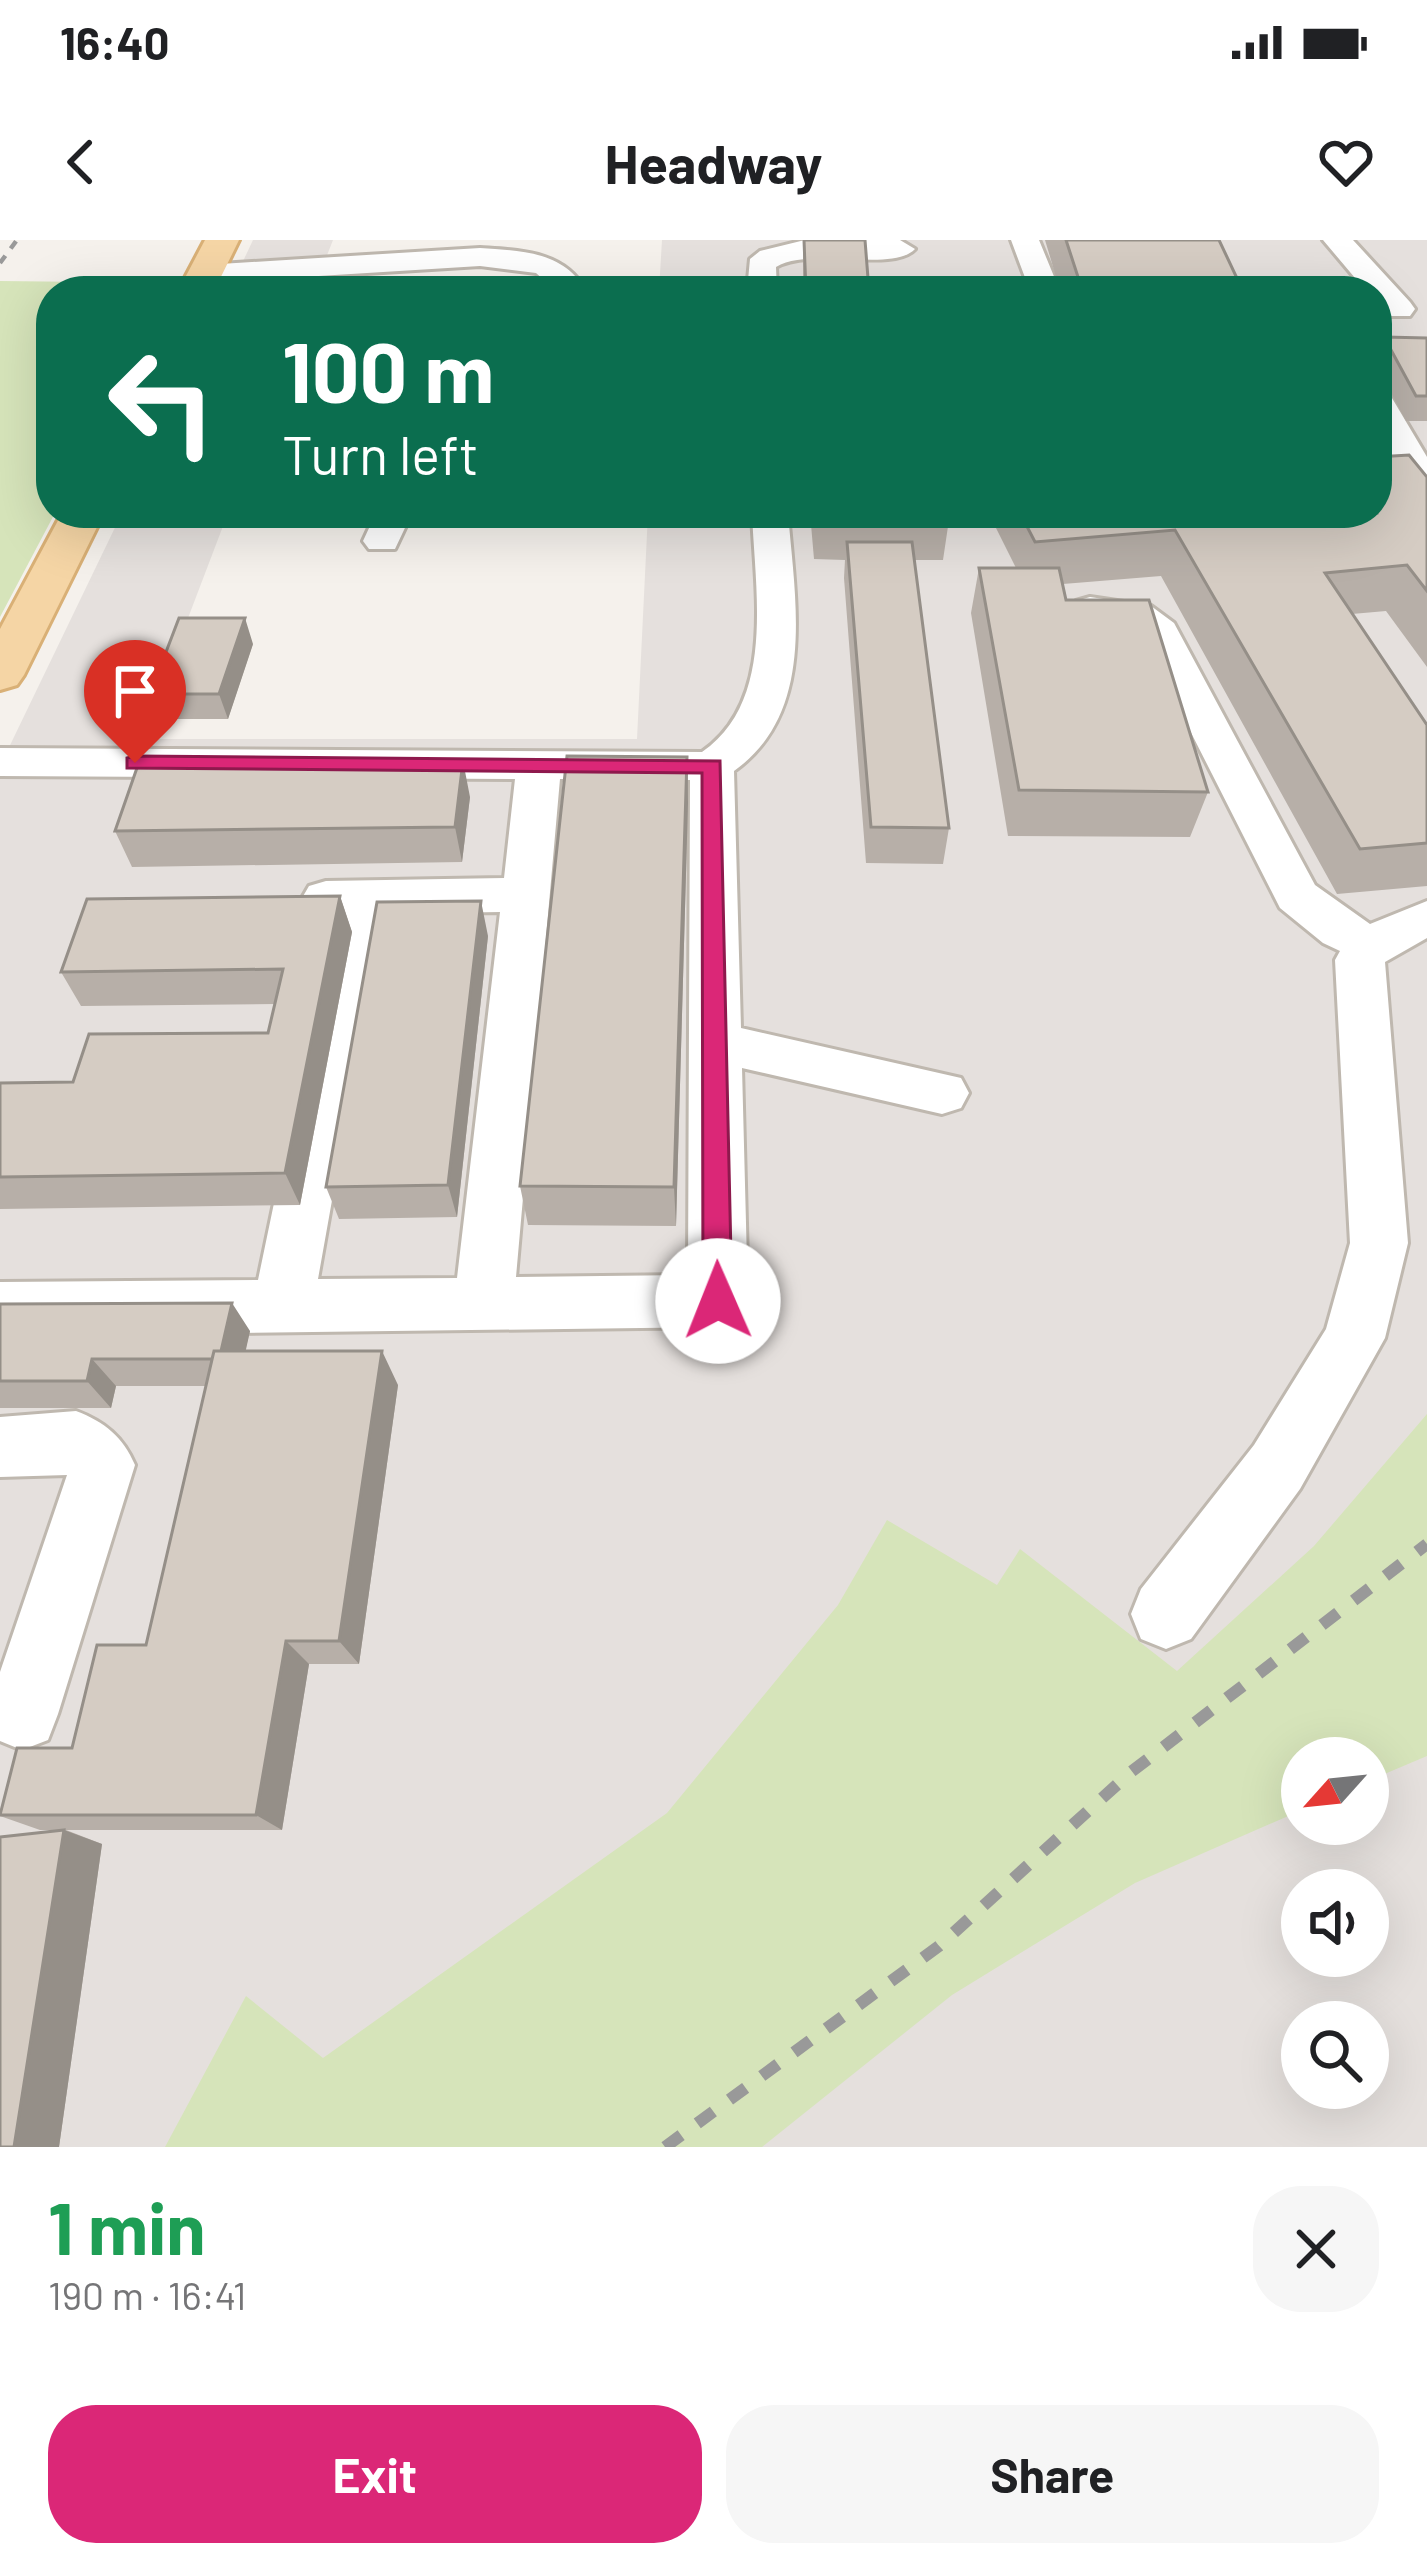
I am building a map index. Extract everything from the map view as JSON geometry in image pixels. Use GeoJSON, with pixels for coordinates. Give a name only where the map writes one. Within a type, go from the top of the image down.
{"type":"FeatureCollection","features":[{"type":"Feature","properties":{"kind":"main road"},"geometry":{"type":"LineString","coordinates":[[204,276],[222,240]]}},
{"type":"Feature","properties":{"kind":"main road"},"geometry":{"type":"LineString","coordinates":[[0,675],[74,528]]}},
{"type":"Feature","properties":{"kind":"street"},"geometry":{"type":"LineString","coordinates":[[1024,240],[1039,276]]}},
{"type":"Feature","properties":{"kind":"street"},"geometry":{"type":"LineString","coordinates":[[1336,240],[1370,276]]}},
{"type":"Feature","properties":{"kind":"street"},"geometry":{"type":"LineString","coordinates":[[762,276],[770,257],[808,248],[900,253]]}},
{"type":"Feature","properties":{"kind":"street"},"geometry":{"type":"LineString","coordinates":[[270,276],[493,257],[544,265],[561,276]]}},
{"type":"Feature","properties":{"kind":"street"},"geometry":{"type":"LineString","coordinates":[[1392,426],[1427,488]]}},
{"type":"Feature","properties":{"kind":"street"},"geometry":{"type":"LineString","coordinates":[[0,762],[712,766],[747,744],[770,701],[770,528]]}},
{"type":"Feature","properties":{"kind":"street"},"geometry":{"type":"LineString","coordinates":[[1052,604],[1137,614],[1160,632],[1298,896],[1340,931],[1372,944]]}},
{"type":"Feature","properties":{"kind":"street"},"geometry":{"type":"LineString","coordinates":[[484,1302],[539,766]]}},
{"type":"Feature","properties":{"kind":"street"},"geometry":{"type":"LineString","coordinates":[[0,1309],[718,1301],[712,766]]}},
{"type":"Feature","properties":{"kind":"street"},"geometry":{"type":"LineString","coordinates":[[292,899],[526,895]]}},
{"type":"Feature","properties":{"kind":"street"},"geometry":{"type":"LineString","coordinates":[[283,1305],[362,898]]}},
{"type":"Feature","properties":{"kind":"street"},"geometry":{"type":"LineString","coordinates":[[1166,1614],[1277,1467],[1354,1338],[1378,1243],[1360,960],[1372,944],[1427,918]]}},
{"type":"Feature","properties":{"kind":"street"},"geometry":{"type":"LineString","coordinates":[[715,1042],[941,1093]]}},
{"type":"Feature","properties":{"kind":"street"},"geometry":{"type":"LineString","coordinates":[[0,1447],[76,1441],[104,1465],[32,1714]]}},
{"type":"Feature","properties":{"kind":"shaded area"},"geometry":{"type":"Polygon","coordinates":[[[253,240],[333,240],[319,276],[236,276],[253,240]]]}},
{"type":"Feature","properties":{"kind":"shaded area"},"geometry":{"type":"Polygon","coordinates":[[[662,240],[1427,240],[1427,2147],[0,2147],[0,766],[115,528],[222,528],[142,739],[637,739],[647,528],[1392,528],[1392,276],[660,276],[662,240]]]}},
{"type":"Feature","properties":{"kind":"green space"},"geometry":{"type":"Polygon","coordinates":[[[0,281],[36,281],[36,528],[47,528],[0,617],[0,281]]]}},
{"type":"Feature","properties":{"kind":"green space"},"geometry":{"type":"Polygon","coordinates":[[[1427,1414],[1427,1756],[1389,1772],[1389,1737],[1281,1737],[1281,1819],[1135,1883],[952,1995],[762,2147],[165,2147],[246,1996],[323,2058],[667,1813],[838,1605],[887,1520],[997,1585],[1020,1549],[1177,1671],[1314,1546],[1427,1414]]]}},
{"type":"Feature","properties":{"kind":"building"},"geometry":{"type":"Polygon","coordinates":[[[804,240],[865,240],[868,276],[805,276],[804,240]]]}},
{"type":"Feature","properties":{"kind":"building"},"geometry":{"type":"Polygon","coordinates":[[[1066,240],[1219,240],[1236,276],[1078,276],[1066,240]]]}},
{"type":"Feature","properties":{"kind":"building"},"geometry":{"type":"Polygon","coordinates":[[[1392,337],[1427,338],[1427,396],[1416,396],[1392,352],[1392,337]]]}},
{"type":"Feature","properties":{"kind":"building"},"geometry":{"type":"Polygon","coordinates":[[[1409,455],[1427,477],[1427,591],[1407,565],[1325,573],[1427,725],[1427,843],[1360,849],[1175,530],[1035,542],[1028,528],[1392,528],[1392,456],[1409,455]]]}},
{"type":"Feature","properties":{"kind":"building"},"geometry":{"type":"Polygon","coordinates":[[[847,542],[912,542],[949,828],[871,827],[847,542]]]}},
{"type":"Feature","properties":{"kind":"building"},"geometry":{"type":"Polygon","coordinates":[[[979,568],[1059,568],[1066,600],[1149,600],[1208,792],[1019,790],[979,568]]]}},
{"type":"Feature","properties":{"kind":"building"},"geometry":{"type":"Polygon","coordinates":[[[179,618],[245,618],[219,694],[150,694],[179,618]]]}},
{"type":"Feature","properties":{"kind":"building"},"geometry":{"type":"Polygon","coordinates":[[[567,756],[687,757],[674,1187],[520,1186],[567,756]]]}},
{"type":"Feature","properties":{"kind":"building"},"geometry":{"type":"Polygon","coordinates":[[[463,761],[455,827],[115,831],[138,765],[463,761]]]}},
{"type":"Feature","properties":{"kind":"building"},"geometry":{"type":"Polygon","coordinates":[[[340,896],[285,1173],[0,1177],[0,1083],[73,1082],[89,1034],[268,1033],[283,969],[61,972],[87,899],[340,896]]]}},
{"type":"Feature","properties":{"kind":"building"},"geometry":{"type":"Polygon","coordinates":[[[481,901],[448,1185],[326,1187],[377,902],[481,901]]]}},
{"type":"Feature","properties":{"kind":"building"},"geometry":{"type":"Polygon","coordinates":[[[232,1303],[221,1351],[214,1351],[212,1359],[92,1359],[87,1381],[0,1381],[0,1304],[232,1303]]]}},
{"type":"Feature","properties":{"kind":"building"},"geometry":{"type":"Polygon","coordinates":[[[214,1351],[382,1351],[339,1641],[286,1641],[256,1815],[0,1815],[17,1748],[72,1748],[97,1645],[146,1645],[214,1351]]]}},
{"type":"Feature","properties":{"kind":"building"},"geometry":{"type":"Polygon","coordinates":[[[64,1830],[14,2147],[0,2147],[0,1837],[64,1830]]]}},
{"type":"Feature","properties":{"kind":"railway"},"geometry":{"type":"LineString","coordinates":[[0,263],[17,240]]}},
{"type":"Feature","properties":{"kind":"railway"},"geometry":{"type":"LineString","coordinates":[[665,2147],[939,1946],[1131,1772],[1427,1544]]}},
{"type":"Feature","properties":{"kind":"route"},"geometry":{"type":"LineString","coordinates":[[135,763],[712,766],[718,1301]]}}]}
